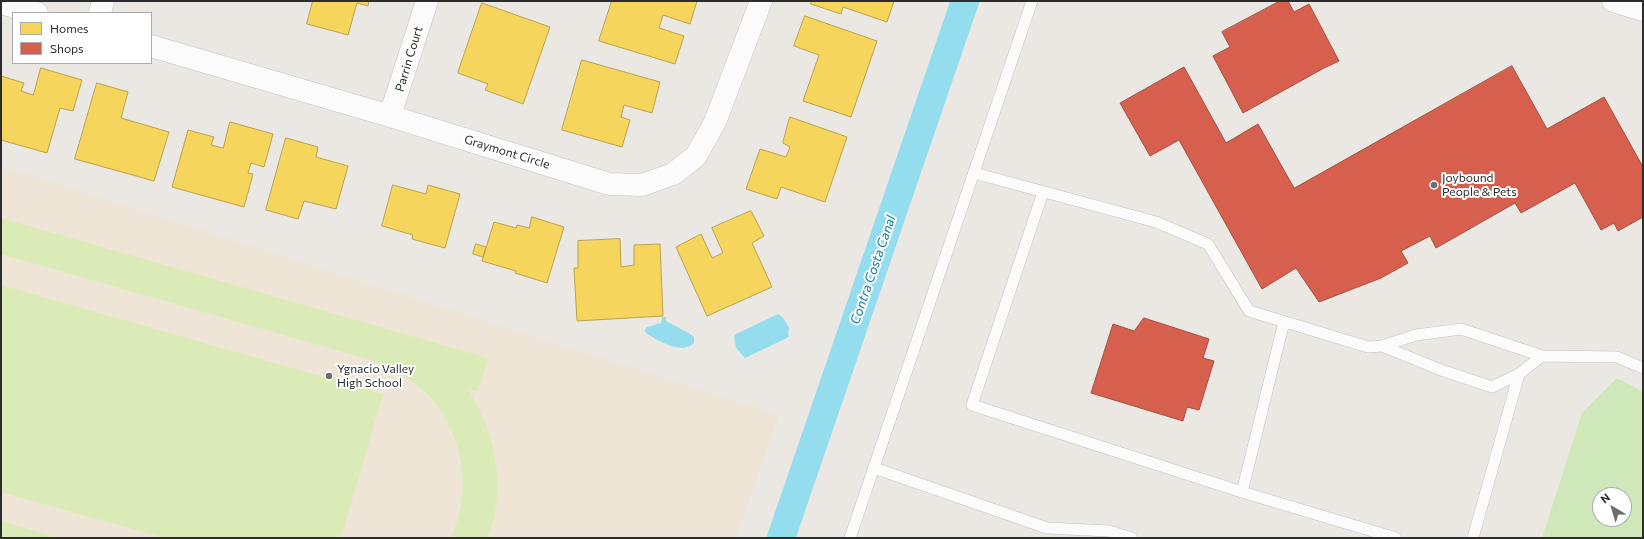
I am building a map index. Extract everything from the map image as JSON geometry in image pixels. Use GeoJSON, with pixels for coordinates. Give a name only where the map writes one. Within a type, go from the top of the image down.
{"type":"FeatureCollection","features":[{"type":"Feature","properties":{"kind":"street"},"geometry":{"type":"LineString","coordinates":[[100,12],[103,1]]}},
{"type":"Feature","properties":{"kind":"street","name":"Parrin Court"},"geometry":{"type":"LineString","coordinates":[[390,116],[427,1]]}},
{"type":"Feature","properties":{"kind":"street","name":"Graymont Circle"},"geometry":{"type":"LineString","coordinates":[[152,46],[390,116],[609,184],[642,185],[673,174],[696,156],[715,122],[761,1]]}},
{"type":"Feature","properties":{"kind":"street"},"geometry":{"type":"LineString","coordinates":[[1613,1],[1643,10]]}},
{"type":"Feature","properties":{"kind":"street"},"geometry":{"type":"LineString","coordinates":[[1,3],[33,12]]}},
{"type":"Feature","properties":{"kind":"lane"},"geometry":{"type":"LineString","coordinates":[[850,538],[1032,1]]}},
{"type":"Feature","properties":{"kind":"lane"},"geometry":{"type":"LineString","coordinates":[[974,173],[1156,222],[1208,244],[1249,311],[1368,347],[1382,346],[1416,335],[1461,329],[1542,356],[1617,357],[1643,368]]}},
{"type":"Feature","properties":{"kind":"lane"},"geometry":{"type":"LineString","coordinates":[[1043,192],[972,405],[1242,492],[1396,538]]}},
{"type":"Feature","properties":{"kind":"lane"},"geometry":{"type":"LineString","coordinates":[[1242,492],[1284,322]]}},
{"type":"Feature","properties":{"kind":"lane"},"geometry":{"type":"LineString","coordinates":[[1382,346],[1441,370],[1492,387],[1519,374],[1542,356]]}},
{"type":"Feature","properties":{"kind":"lane"},"geometry":{"type":"LineString","coordinates":[[1473,538],[1519,374]]}},
{"type":"Feature","properties":{"kind":"lane"},"geometry":{"type":"LineString","coordinates":[[874,468],[1047,528],[1110,531],[1132,538]]}},
{"type":"Feature","properties":{"kind":"shaded area","name":"Ygnacio Valley High School"},"geometry":{"type":"Polygon","coordinates":[[[1,166],[779,415],[736,538],[1,538],[1,166]]]}},
{"type":"Feature","properties":{"kind":"green space"},"geometry":{"type":"Polygon","coordinates":[[[1,218],[488,358],[478,391],[467,388],[485,423],[496,461],[497,500],[494,519],[488,538],[451,538],[459,513],[462,497],[463,480],[457,447],[452,431],[444,416],[422,389],[409,379],[371,360],[1,254],[1,218]]]}},
{"type":"Feature","properties":{"kind":"green space"},"geometry":{"type":"Polygon","coordinates":[[[1,285],[383,394],[341,538],[165,538],[1,492],[1,285]]]}},
{"type":"Feature","properties":{"kind":"green space"},"geometry":{"type":"Polygon","coordinates":[[[1617,378],[1643,392],[1643,538],[1542,538],[1582,413],[1617,378]]]}},
{"type":"Feature","properties":{"kind":"green space"},"geometry":{"type":"Polygon","coordinates":[[[1,521],[59,538],[1,538],[1,521]]]}},
{"type":"Feature","properties":{"kind":"water"},"geometry":{"type":"Polygon","coordinates":[[[778,314],[784,319],[789,328],[789,337],[745,358],[736,348],[734,335],[778,314]]]}},
{"type":"Feature","properties":{"kind":"water"},"geometry":{"type":"Polygon","coordinates":[[[662,317],[666,317],[666,321],[692,335],[694,337],[694,343],[683,348],[670,346],[646,333],[645,330],[647,327],[661,323],[662,317]]]}},
{"type":"Feature","properties":{"kind":"building: Homes"},"geometry":{"type":"Polygon","coordinates":[[[313,1],[369,1],[368,6],[357,3],[348,35],[307,24],[313,1]]]}},
{"type":"Feature","properties":{"kind":"building: Homes"},"geometry":{"type":"Polygon","coordinates":[[[612,1],[697,1],[690,24],[663,15],[659,28],[684,36],[675,64],[599,41],[612,1]]]}},
{"type":"Feature","properties":{"kind":"building: Homes"},"geometry":{"type":"Polygon","coordinates":[[[812,1],[894,1],[887,22],[843,7],[841,14],[811,4],[812,1]]]}},
{"type":"Feature","properties":{"kind":"building: Homes"},"geometry":{"type":"Polygon","coordinates":[[[482,3],[550,27],[523,104],[485,90],[488,84],[458,73],[482,3]]]}},
{"type":"Feature","properties":{"kind":"building: Homes"},"geometry":{"type":"Polygon","coordinates":[[[805,16],[877,41],[851,117],[803,101],[819,55],[794,46],[805,16]]]}},
{"type":"Feature","properties":{"kind":"building: Homes"},"geometry":{"type":"Polygon","coordinates":[[[582,60],[660,82],[652,113],[624,105],[621,117],[630,120],[622,147],[562,130],[582,60]]]}},
{"type":"Feature","properties":{"kind":"building: Homes"},"geometry":{"type":"Polygon","coordinates":[[[41,68],[82,80],[73,111],[60,108],[47,153],[1,140],[1,76],[24,83],[21,91],[33,95],[41,68]]]}},
{"type":"Feature","properties":{"kind":"building: Homes"},"geometry":{"type":"Polygon","coordinates":[[[97,83],[128,92],[121,118],[169,132],[154,181],[75,159],[97,83]]]}},
{"type":"Feature","properties":{"kind":"building: Homes"},"geometry":{"type":"Polygon","coordinates":[[[790,117],[847,137],[825,202],[781,187],[777,199],[746,189],[760,149],[786,157],[790,147],[783,143],[790,117]]]}},
{"type":"Feature","properties":{"kind":"building: Homes"},"geometry":{"type":"Polygon","coordinates":[[[230,122],[273,134],[264,167],[251,163],[248,173],[253,174],[244,207],[172,187],[188,130],[214,137],[211,145],[223,148],[230,122]]]}},
{"type":"Feature","properties":{"kind":"building: Homes"},"geometry":{"type":"Polygon","coordinates":[[[286,138],[318,147],[316,157],[348,166],[336,209],[304,201],[298,219],[266,210],[286,138]]]}},
{"type":"Feature","properties":{"kind":"building: Homes"},"geometry":{"type":"Polygon","coordinates":[[[393,185],[426,194],[428,185],[460,194],[445,248],[412,239],[413,235],[382,226],[393,185]]]}},
{"type":"Feature","properties":{"kind":"building: Homes"},"geometry":{"type":"Polygon","coordinates":[[[751,211],[764,236],[752,243],[772,287],[707,316],[676,247],[701,234],[712,258],[723,253],[712,228],[751,211]]]}},
{"type":"Feature","properties":{"kind":"building: Homes"},"geometry":{"type":"Polygon","coordinates":[[[532,217],[564,227],[547,283],[515,273],[516,271],[482,261],[494,222],[516,228],[517,225],[529,228],[532,217]]]}},
{"type":"Feature","properties":{"kind":"building: Homes"},"geometry":{"type":"Polygon","coordinates":[[[620,239],[621,267],[634,265],[634,245],[660,244],[663,316],[577,321],[574,268],[578,268],[578,241],[620,239]]]}},
{"type":"Feature","properties":{"kind":"building: Homes"},"geometry":{"type":"Polygon","coordinates":[[[476,244],[486,247],[483,257],[473,254],[476,244]]]}},
{"type":"Feature","properties":{"kind":"building: Shops"},"geometry":{"type":"Polygon","coordinates":[[[1280,1],[1288,1],[1294,12],[1309,4],[1339,61],[1243,113],[1213,56],[1230,47],[1222,32],[1280,1]]]}},
{"type":"Feature","properties":{"kind":"building: Shops","name":"Joybound People & Pets"},"geometry":{"type":"Polygon","coordinates":[[[1512,66],[1547,129],[1604,97],[1643,167],[1643,217],[1618,231],[1614,223],[1601,230],[1575,183],[1521,213],[1515,203],[1436,248],[1430,236],[1401,251],[1408,263],[1381,278],[1319,302],[1296,268],[1262,289],[1179,140],[1150,156],[1120,103],[1184,67],[1226,143],[1258,124],[1294,188],[1512,66]]]}},
{"type":"Feature","properties":{"kind":"building: Shops"},"geometry":{"type":"Polygon","coordinates":[[[1144,318],[1209,339],[1203,358],[1214,361],[1199,410],[1187,407],[1183,421],[1091,393],[1113,324],[1134,331],[1144,318]]]}},
{"type":"Feature","properties":{"kind":"waterway","name":"Contra Costa Canal"},"geometry":{"type":"LineString","coordinates":[[781,538],[965,1]]}},
{"type":"Feature","properties":{"kind":"place","name":"Joybound People & Pets"},"geometry":{"type":"Point","coordinates":[1434,185]}},
{"type":"Feature","properties":{"kind":"place","name":"Ygnacio Valley High School"},"geometry":{"type":"Point","coordinates":[329,376]}}]}
